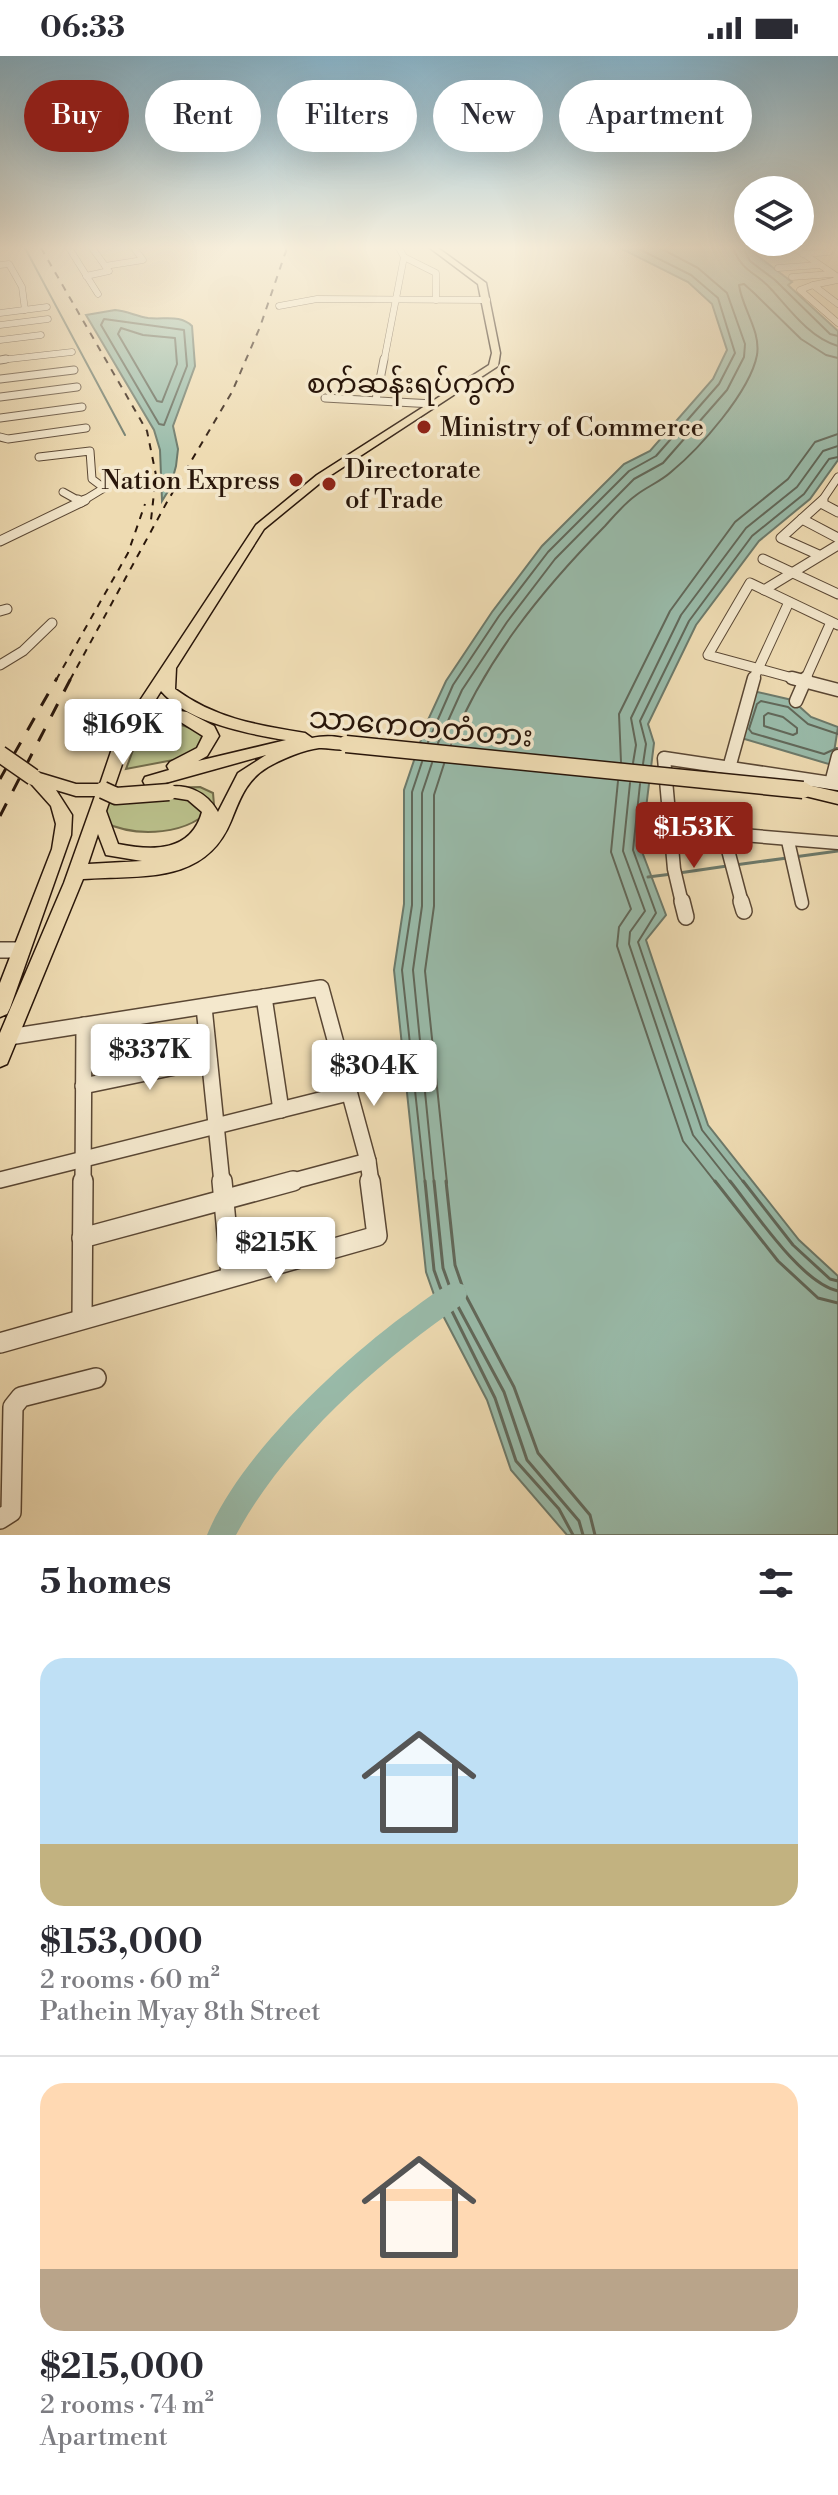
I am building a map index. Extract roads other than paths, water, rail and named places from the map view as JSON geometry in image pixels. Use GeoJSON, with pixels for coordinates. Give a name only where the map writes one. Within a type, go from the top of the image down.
{"type":"FeatureCollection","features":[{"type":"Feature","properties":{"kind":"main road"},"geometry":{"type":"LineString","coordinates":[[0,1057],[99,813],[112,765],[142,706],[260,527],[272,514],[321,477],[487,370],[496,359],[490,317]]}},
{"type":"Feature","properties":{"kind":"main road"},"geometry":{"type":"LineString","coordinates":[[171,665],[168,691],[183,702],[238,727],[322,741]]}},
{"type":"Feature","properties":{"kind":"main road"},"geometry":{"type":"LineString","coordinates":[[142,706],[183,702]]}},
{"type":"Feature","properties":{"kind":"main road"},"geometry":{"type":"LineString","coordinates":[[142,706],[193,719],[209,730],[211,736],[202,752],[151,781]]}},
{"type":"Feature","properties":{"kind":"main road"},"geometry":{"type":"LineString","coordinates":[[76,872],[172,865],[196,856],[213,840],[237,788],[246,776],[258,766],[322,741]]}},
{"type":"Feature","properties":{"kind":"main road","name":"သာကေတတံတား"},"geometry":{"type":"LineString","coordinates":[[0,754],[33,777],[76,790],[103,790],[151,781],[268,749],[322,741],[803,790],[836,788]]}},
{"type":"Feature","properties":{"kind":"main road"},"geometry":{"type":"LineString","coordinates":[[0,1008],[67,823],[59,804],[33,777]]}},
{"type":"Feature","properties":{"kind":"main road"},"geometry":{"type":"LineString","coordinates":[[99,813],[107,824],[107,840],[112,850],[145,855],[179,851],[189,846],[204,832],[210,812],[208,806],[193,795],[169,792],[116,796],[103,790]]}},
{"type":"Feature","properties":{"kind":"street"},"geometry":{"type":"LineString","coordinates":[[376,400],[392,317]]}},
{"type":"Feature","properties":{"kind":"street"},"geometry":{"type":"LineString","coordinates":[[0,325],[48,319]]}},
{"type":"Feature","properties":{"kind":"street"},"geometry":{"type":"LineString","coordinates":[[0,340],[41,335]]}},
{"type":"Feature","properties":{"kind":"street"},"geometry":{"type":"LineString","coordinates":[[0,360],[72,352]]}},
{"type":"Feature","properties":{"kind":"street"},"geometry":{"type":"LineString","coordinates":[[0,379],[74,370]]}},
{"type":"Feature","properties":{"kind":"street"},"geometry":{"type":"LineString","coordinates":[[0,397],[77,387]]}},
{"type":"Feature","properties":{"kind":"street"},"geometry":{"type":"LineString","coordinates":[[325,398],[401,402],[430,407]]}},
{"type":"Feature","properties":{"kind":"street"},"geometry":{"type":"LineString","coordinates":[[0,418],[82,407]]}},
{"type":"Feature","properties":{"kind":"street"},"geometry":{"type":"LineString","coordinates":[[0,437],[8,439],[86,428]]}},
{"type":"Feature","properties":{"kind":"street"},"geometry":{"type":"LineString","coordinates":[[0,541],[104,488],[92,479],[90,451],[39,457]]}},
{"type":"Feature","properties":{"kind":"street"},"geometry":{"type":"LineString","coordinates":[[819,555],[781,539],[821,503],[837,480]]}},
{"type":"Feature","properties":{"kind":"street"},"geometry":{"type":"LineString","coordinates":[[63,492],[81,502]]}},
{"type":"Feature","properties":{"kind":"street"},"geometry":{"type":"LineString","coordinates":[[821,503],[838,512]]}},
{"type":"Feature","properties":{"kind":"street"},"geometry":{"type":"LineString","coordinates":[[802,519],[838,538]]}},
{"type":"Feature","properties":{"kind":"street"},"geometry":{"type":"LineString","coordinates":[[764,590],[838,545]]}},
{"type":"Feature","properties":{"kind":"street"},"geometry":{"type":"LineString","coordinates":[[763,559],[838,594]]}},
{"type":"Feature","properties":{"kind":"street"},"geometry":{"type":"LineString","coordinates":[[796,701],[803,681],[835,623],[750,583],[708,656],[756,669],[803,681],[838,690]]}},
{"type":"Feature","properties":{"kind":"street"},"geometry":{"type":"LineString","coordinates":[[827,589],[838,583]]}},
{"type":"Feature","properties":{"kind":"street"},"geometry":{"type":"LineString","coordinates":[[729,768],[756,669],[789,602]]}},
{"type":"Feature","properties":{"kind":"street"},"geometry":{"type":"LineString","coordinates":[[0,665],[23,651],[52,623]]}},
{"type":"Feature","properties":{"kind":"street"},"geometry":{"type":"LineString","coordinates":[[686,917],[674,869],[663,759],[666,757],[836,788],[838,756]]}},
{"type":"Feature","properties":{"kind":"street"},"geometry":{"type":"LineString","coordinates":[[670,829],[838,843]]}},
{"type":"Feature","properties":{"kind":"street"},"geometry":{"type":"LineString","coordinates":[[724,835],[744,911]]}},
{"type":"Feature","properties":{"kind":"street"},"geometry":{"type":"LineString","coordinates":[[788,841],[802,903]]}},
{"type":"Feature","properties":{"kind":"street"},"geometry":{"type":"LineString","coordinates":[[0,950],[22,950]]}},
{"type":"Feature","properties":{"kind":"street"},"geometry":{"type":"LineString","coordinates":[[0,1343],[377,1236],[368,1161],[321,988],[9,1037]]}},
{"type":"Feature","properties":{"kind":"street"},"geometry":{"type":"LineString","coordinates":[[264,997],[281,1110]]}},
{"type":"Feature","properties":{"kind":"street"},"geometry":{"type":"LineString","coordinates":[[204,1007],[231,1275]]}},
{"type":"Feature","properties":{"kind":"street"},"geometry":{"type":"LineString","coordinates":[[82,1319],[84,1025]]}},
{"type":"Feature","properties":{"kind":"street"},"geometry":{"type":"LineString","coordinates":[[83,1086],[209,1060]]}},
{"type":"Feature","properties":{"kind":"street"},"geometry":{"type":"LineString","coordinates":[[0,1180],[348,1093]]}},
{"type":"Feature","properties":{"kind":"street"},"geometry":{"type":"LineString","coordinates":[[82,1238],[368,1161]]}},
{"type":"Feature","properties":{"kind":"street"},"geometry":{"type":"LineString","coordinates":[[0,1519],[11,1512],[13,1407],[21,1397],[96,1378]]}},
{"type":"Feature","properties":{"kind":"water"},"geometry":{"type":"Polygon","coordinates":[[[87,317],[177,319],[192,326],[195,366],[173,426],[178,449],[176,466],[170,488],[162,501],[160,450],[154,430],[87,317]]]}},
{"type":"Feature","properties":{"kind":"water"},"geometry":{"type":"Polygon","coordinates":[[[716,317],[823,317],[838,331],[838,460],[810,499],[759,541],[696,625],[648,724],[654,743],[641,849],[666,915],[646,940],[708,1125],[799,1240],[838,1276],[838,1535],[567,1535],[511,1470],[487,1400],[438,1306],[426,1272],[394,970],[404,904],[404,790],[427,722],[446,681],[492,612],[542,546],[624,464],[650,451],[713,379],[727,350],[716,317]]]}},
{"type":"Feature","properties":{"kind":"water"},"geometry":{"type":"Polygon","coordinates":[[[753,691],[792,700],[811,717],[838,727],[832,765],[738,737],[753,691]]]}},
{"type":"Feature","properties":{"kind":"waterway"},"geometry":{"type":"LineString","coordinates":[[62,317],[125,435]]}},
{"type":"Feature","properties":{"kind":"waterway"},"geometry":{"type":"LineString","coordinates":[[794,857],[838,851]]}},
{"type":"Feature","properties":{"kind":"waterway"},"geometry":{"type":"LineString","coordinates":[[735,865],[787,858]]}},
{"type":"Feature","properties":{"kind":"waterway"},"geometry":{"type":"LineString","coordinates":[[679,873],[727,866]]}},
{"type":"Feature","properties":{"kind":"waterway"},"geometry":{"type":"LineString","coordinates":[[648,877],[672,874]]}},
{"type":"Feature","properties":{"kind":"waterway"},"geometry":{"type":"LineString","coordinates":[[221,1535],[255,1481],[332,1393],[378,1351],[455,1294]]}},
{"type":"Feature","properties":{"kind":"railway"},"geometry":{"type":"LineString","coordinates":[[81,317],[147,431],[156,475],[151,520]]}},
{"type":"Feature","properties":{"kind":"railway"},"geometry":{"type":"LineString","coordinates":[[70,680],[167,502],[232,392],[263,317]]}},
{"type":"Feature","properties":{"kind":"railway"},"geometry":{"type":"LineString","coordinates":[[56,680],[128,553],[145,504]]}},
{"type":"Feature","properties":{"kind":"railway"},"geometry":{"type":"LineString","coordinates":[[0,779],[57,678]]}},
{"type":"Feature","properties":{"kind":"railway"},"geometry":{"type":"LineString","coordinates":[[0,816],[71,678]]}},
{"type":"Feature","properties":{"kind":"place","name":"Ministry of Commerce"},"geometry":{"type":"Point","coordinates":[424,427]}},
{"type":"Feature","properties":{"kind":"place","name":"Nation Express"},"geometry":{"type":"Point","coordinates":[296,480]}},
{"type":"Feature","properties":{"kind":"place","name":"Directorate of Trade"},"geometry":{"type":"Point","coordinates":[329,484]}},
{"type":"Feature","properties":{"kind":"district","name":"စက်ဆန်းရပ်ကွက်"},"geometry":{"type":"Point","coordinates":[411,383]}}]}
